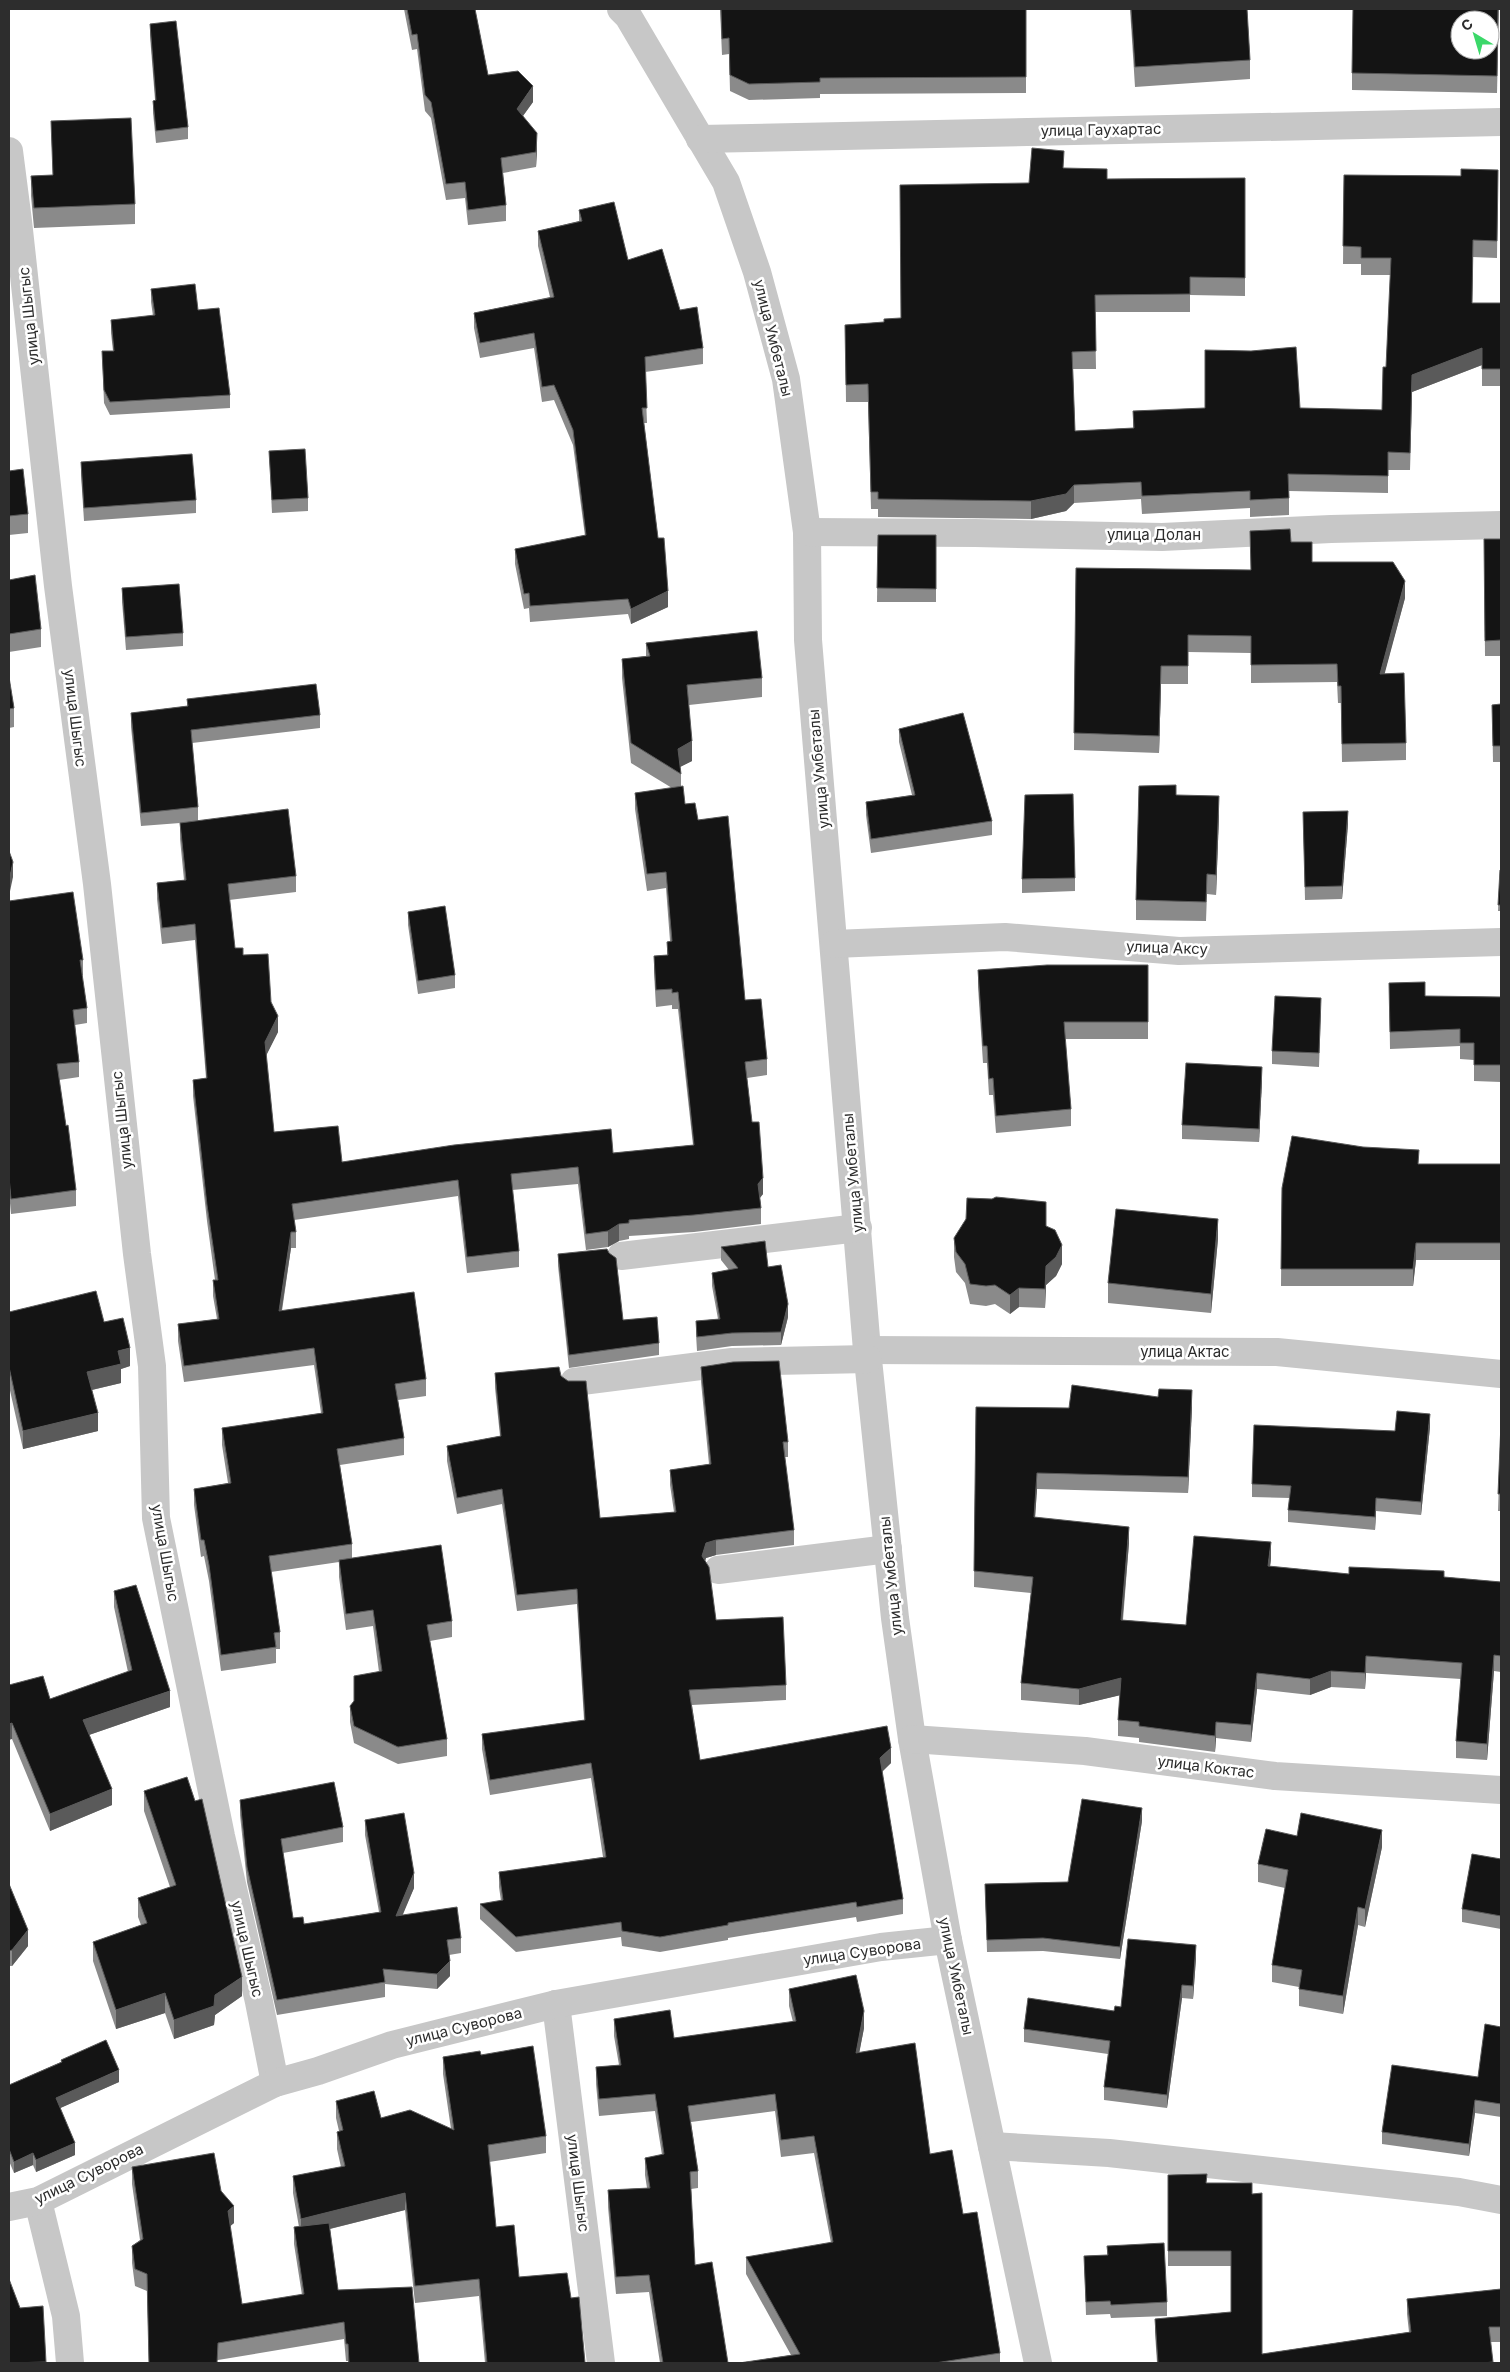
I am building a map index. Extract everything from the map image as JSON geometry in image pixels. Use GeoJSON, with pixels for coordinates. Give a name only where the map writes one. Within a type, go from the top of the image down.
{"type":"FeatureCollection","features":[{"type":"Feature","properties":{"kind":"street","name":"улица Умбеталы"},"geometry":{"type":"LineString","coordinates":[[621,9],[628,16],[726,182],[757,272],[786,379],[807,532],[808,640],[868,1354],[888,1549],[912,1739],[948,1940],[1038,2363]]}},
{"type":"Feature","properties":{"kind":"street","name":"улица Гаухартас"},"geometry":{"type":"LineString","coordinates":[[700,139],[1501,122]]}},
{"type":"Feature","properties":{"kind":"street","name":"улица Шыгыс"},"geometry":{"type":"LineString","coordinates":[[9,151],[58,586],[97,884],[137,1254],[152,1366],[156,1518],[221,1836],[259,2002],[275,2083]]}},
{"type":"Feature","properties":{"kind":"street","name":"улица Долан"},"geometry":{"type":"LineString","coordinates":[[807,532],[1162,537],[1332,529],[1501,525]]}},
{"type":"Feature","properties":{"kind":"street","name":"улица Аксу"},"geometry":{"type":"LineString","coordinates":[[834,944],[1004,937],[1179,951],[1501,942]]}},
{"type":"Feature","properties":{"kind":"street"},"geometry":{"type":"LineString","coordinates":[[621,1256],[858,1228]]}},
{"type":"Feature","properties":{"kind":"street","name":"улица Актас"},"geometry":{"type":"LineString","coordinates":[[574,1382],[732,1362],[868,1354],[1277,1352],[1501,1374]]}},
{"type":"Feature","properties":{"kind":"street"},"geometry":{"type":"LineString","coordinates":[[718,1570],[888,1549]]}},
{"type":"Feature","properties":{"kind":"street","name":"улица Коктас"},"geometry":{"type":"LineString","coordinates":[[912,1739],[1085,1751],[1275,1776],[1501,1790]]}},
{"type":"Feature","properties":{"kind":"street","name":"улица Суворова"},"geometry":{"type":"LineString","coordinates":[[9,2207],[38,2201],[275,2083],[318,2071],[392,2045],[556,2004],[881,1947],[948,1940]]}},
{"type":"Feature","properties":{"kind":"street","name":"улица Шыгыс"},"geometry":{"type":"LineString","coordinates":[[556,2004],[601,2363]]}},
{"type":"Feature","properties":{"kind":"street"},"geometry":{"type":"LineString","coordinates":[[992,2146],[1109,2153],[1460,2192],[1501,2200]]}},
{"type":"Feature","properties":{"kind":"street"},"geometry":{"type":"LineString","coordinates":[[38,2201],[66,2316],[70,2363]]}},
{"type":"Feature","properties":{"kind":"building"},"geometry":{"type":"Polygon","coordinates":[[[407,9],[475,9],[488,75],[518,71],[533,86],[517,109],[537,133],[536,152],[501,158],[506,205],[468,210],[465,182],[446,184],[431,102],[425,95],[417,34],[412,35],[407,9]]]}},
{"type":"Feature","properties":{"kind":"building"},"geometry":{"type":"Polygon","coordinates":[[[721,9],[1026,9],[1026,77],[820,78],[820,82],[749,84],[730,75],[729,38],[722,39],[721,9]]]}},
{"type":"Feature","properties":{"kind":"building"},"geometry":{"type":"Polygon","coordinates":[[[1131,9],[1247,9],[1250,60],[1135,67],[1131,9]]]}},
{"type":"Feature","properties":{"kind":"building"},"geometry":{"type":"Polygon","coordinates":[[[1353,9],[1498,9],[1450,10],[1450,60],[1497,60],[1497,76],[1352,73],[1353,9]]]}},
{"type":"Feature","properties":{"kind":"building"},"geometry":{"type":"Polygon","coordinates":[[[176,21],[188,127],[156,131],[153,101],[156,100],[150,24],[176,21]]]}},
{"type":"Feature","properties":{"kind":"building"},"geometry":{"type":"Polygon","coordinates":[[[131,118],[135,204],[34,208],[31,176],[53,175],[51,121],[131,118]]]}},
{"type":"Feature","properties":{"kind":"building"},"geometry":{"type":"Polygon","coordinates":[[[1032,148],[1064,151],[1063,168],[1107,169],[1107,179],[1245,178],[1245,278],[1190,277],[1190,294],[1095,295],[1096,351],[1072,352],[1075,431],[1134,428],[1133,411],[1205,408],[1205,350],[1251,351],[1296,347],[1300,408],[1382,410],[1383,367],[1386,367],[1391,258],[1361,258],[1361,247],[1343,246],[1344,175],[1461,176],[1461,169],[1498,170],[1497,241],[1473,240],[1472,303],[1501,303],[1501,369],[1482,369],[1482,348],[1412,375],[1410,453],[1388,452],[1388,476],[1288,474],[1289,498],[1250,500],[1250,491],[1142,496],[1141,482],[1074,485],[1066,494],[1031,501],[878,499],[878,492],[871,492],[868,384],[846,385],[845,325],[884,322],[884,319],[901,318],[900,185],[1029,183],[1032,148]]]}},
{"type":"Feature","properties":{"kind":"building"},"geometry":{"type":"Polygon","coordinates":[[[614,202],[628,260],[662,249],[680,310],[697,307],[703,348],[645,357],[647,408],[642,408],[658,538],[664,538],[668,591],[631,609],[628,599],[530,606],[529,593],[524,594],[515,549],[586,535],[573,430],[554,385],[542,387],[534,333],[480,343],[474,313],[554,297],[538,231],[582,221],[579,210],[614,202]]]}},
{"type":"Feature","properties":{"kind":"building"},"geometry":{"type":"Polygon","coordinates":[[[195,284],[198,310],[219,308],[230,395],[110,402],[104,390],[102,351],[114,351],[111,320],[155,315],[151,289],[195,284]]]}},
{"type":"Feature","properties":{"kind":"building"},"geometry":{"type":"Polygon","coordinates":[[[305,449],[308,498],[272,500],[269,451],[305,449]]]}},
{"type":"Feature","properties":{"kind":"building"},"geometry":{"type":"Polygon","coordinates":[[[192,454],[196,500],[84,508],[81,462],[192,454]]]}},
{"type":"Feature","properties":{"kind":"building"},"geometry":{"type":"Polygon","coordinates":[[[23,469],[28,514],[9,516],[9,471],[23,469]]]}},
{"type":"Feature","properties":{"kind":"building"},"geometry":{"type":"Polygon","coordinates":[[[1290,529],[1291,542],[1312,542],[1312,562],[1393,562],[1405,581],[1380,674],[1404,673],[1406,743],[1342,744],[1341,686],[1338,686],[1337,664],[1251,665],[1251,636],[1188,635],[1188,666],[1161,666],[1159,736],[1074,733],[1076,568],[1251,570],[1250,531],[1290,529]]]}},
{"type":"Feature","properties":{"kind":"building"},"geometry":{"type":"Polygon","coordinates":[[[878,535],[936,535],[936,589],[877,588],[878,535]]]}},
{"type":"Feature","properties":{"kind":"building"},"geometry":{"type":"Polygon","coordinates":[[[1484,539],[1501,539],[1501,640],[1485,641],[1484,539]]]}},
{"type":"Feature","properties":{"kind":"building"},"geometry":{"type":"Polygon","coordinates":[[[35,575],[41,629],[9,634],[9,580],[35,575]]]}},
{"type":"Feature","properties":{"kind":"building"},"geometry":{"type":"Polygon","coordinates":[[[179,584],[183,633],[126,637],[122,588],[179,584]]]}},
{"type":"Feature","properties":{"kind":"building"},"geometry":{"type":"Polygon","coordinates":[[[757,631],[762,678],[687,685],[692,741],[678,749],[681,774],[631,743],[622,659],[650,656],[646,643],[757,631]]]}},
{"type":"Feature","properties":{"kind":"building"},"geometry":{"type":"Polygon","coordinates":[[[9,677],[14,708],[9,709],[9,677]]]}},
{"type":"Feature","properties":{"kind":"building"},"geometry":{"type":"Polygon","coordinates":[[[316,684],[320,715],[191,730],[198,807],[141,813],[131,713],[188,706],[187,699],[316,684]]]}},
{"type":"Feature","properties":{"kind":"building"},"geometry":{"type":"Polygon","coordinates":[[[1501,704],[1501,746],[1493,746],[1492,705],[1501,704]]]}},
{"type":"Feature","properties":{"kind":"building"},"geometry":{"type":"Polygon","coordinates":[[[963,713],[992,821],[871,839],[866,802],[915,795],[899,729],[963,713]]]}},
{"type":"Feature","properties":{"kind":"building"},"geometry":{"type":"Polygon","coordinates":[[[1176,785],[1176,795],[1219,796],[1216,875],[1207,874],[1206,902],[1136,900],[1139,786],[1176,785]]]}},
{"type":"Feature","properties":{"kind":"building"},"geometry":{"type":"Polygon","coordinates":[[[683,786],[685,804],[695,803],[698,820],[728,816],[745,1000],[761,999],[767,1059],[745,1062],[752,1122],[759,1122],[763,1178],[758,1184],[761,1208],[629,1220],[629,1223],[619,1224],[608,1231],[586,1234],[578,1167],[511,1174],[519,1251],[467,1257],[458,1180],[292,1204],[296,1232],[291,1232],[279,1311],[414,1292],[426,1379],[395,1384],[404,1438],[337,1449],[352,1544],[269,1556],[280,1632],[274,1633],[276,1647],[221,1655],[209,1565],[204,1540],[201,1540],[194,1489],[231,1483],[222,1428],[323,1413],[314,1348],[184,1366],[178,1324],[219,1319],[213,1280],[218,1280],[207,1205],[193,1080],[207,1078],[195,924],[162,928],[157,883],[186,880],[180,823],[288,809],[296,876],[228,884],[235,948],[243,948],[243,955],[268,954],[271,1002],[278,1016],[265,1042],[274,1132],[338,1126],[342,1162],[454,1145],[611,1129],[613,1153],[694,1145],[678,992],[672,993],[672,989],[656,990],[654,956],[668,955],[667,942],[672,941],[666,872],[647,874],[635,793],[683,786]]]}},
{"type":"Feature","properties":{"kind":"building"},"geometry":{"type":"Polygon","coordinates":[[[1073,794],[1075,878],[1022,879],[1025,795],[1073,794]]]}},
{"type":"Feature","properties":{"kind":"building"},"geometry":{"type":"Polygon","coordinates":[[[1348,811],[1342,886],[1305,887],[1303,812],[1348,811]]]}},
{"type":"Feature","properties":{"kind":"building"},"geometry":{"type":"Polygon","coordinates":[[[9,851],[13,862],[9,881],[9,851]]]}},
{"type":"Feature","properties":{"kind":"building"},"geometry":{"type":"Polygon","coordinates":[[[1500,870],[1501,905],[1498,905],[1500,870]]]}},
{"type":"Feature","properties":{"kind":"building"},"geometry":{"type":"Polygon","coordinates":[[[73,892],[83,960],[80,960],[87,1008],[73,1010],[79,1062],[57,1064],[66,1126],[68,1125],[76,1190],[11,1199],[9,1177],[9,901],[73,892]]]}},
{"type":"Feature","properties":{"kind":"building"},"geometry":{"type":"Polygon","coordinates":[[[445,906],[455,975],[418,981],[408,912],[445,906]]]}},
{"type":"Feature","properties":{"kind":"building"},"geometry":{"type":"Polygon","coordinates":[[[1047,965],[1148,965],[1148,1022],[1064,1022],[1071,1109],[996,1116],[993,1078],[989,1079],[987,1046],[983,1046],[978,970],[1047,965]]]}},
{"type":"Feature","properties":{"kind":"building"},"geometry":{"type":"Polygon","coordinates":[[[1425,982],[1425,996],[1501,997],[1501,1065],[1474,1065],[1474,1043],[1460,1043],[1460,1029],[1390,1032],[1389,983],[1425,982]]]}},
{"type":"Feature","properties":{"kind":"building"},"geometry":{"type":"Polygon","coordinates":[[[1275,996],[1321,998],[1319,1053],[1272,1051],[1275,996]]]}},
{"type":"Feature","properties":{"kind":"building"},"geometry":{"type":"Polygon","coordinates":[[[1186,1063],[1262,1067],[1259,1129],[1182,1125],[1186,1063]]]}},
{"type":"Feature","properties":{"kind":"building"},"geometry":{"type":"Polygon","coordinates":[[[1292,1136],[1363,1147],[1419,1150],[1418,1164],[1501,1164],[1501,1243],[1416,1243],[1413,1269],[1281,1269],[1282,1188],[1292,1136]]]}},
{"type":"Feature","properties":{"kind":"building"},"geometry":{"type":"Polygon","coordinates":[[[996,1197],[1046,1202],[1046,1226],[1055,1230],[1062,1245],[1056,1257],[1046,1266],[1045,1289],[1019,1288],[1010,1295],[995,1285],[970,1284],[965,1264],[956,1252],[954,1238],[966,1219],[967,1198],[992,1199],[996,1197]]]}},
{"type":"Feature","properties":{"kind":"building"},"geometry":{"type":"Polygon","coordinates":[[[1116,1209],[1218,1219],[1211,1294],[1108,1283],[1116,1209]]]}},
{"type":"Feature","properties":{"kind":"building"},"geometry":{"type":"Polygon","coordinates":[[[765,1241],[768,1267],[781,1265],[788,1304],[781,1332],[732,1333],[697,1337],[696,1321],[720,1319],[712,1273],[738,1268],[721,1247],[765,1241]]]}},
{"type":"Feature","properties":{"kind":"building"},"geometry":{"type":"Polygon","coordinates":[[[607,1249],[616,1258],[623,1320],[657,1317],[659,1343],[569,1355],[558,1254],[607,1249]]]}},
{"type":"Feature","properties":{"kind":"building"},"geometry":{"type":"Polygon","coordinates":[[[96,1291],[104,1322],[123,1318],[130,1348],[118,1351],[121,1364],[87,1372],[98,1413],[23,1431],[9,1367],[9,1312],[96,1291]]]}},
{"type":"Feature","properties":{"kind":"building"},"geometry":{"type":"Polygon","coordinates":[[[779,1361],[788,1442],[783,1442],[794,1530],[716,1540],[706,1543],[702,1556],[709,1567],[716,1620],[783,1617],[786,1685],[689,1690],[700,1760],[887,1726],[891,1748],[880,1758],[903,1899],[857,1907],[856,1902],[728,1923],[728,1925],[660,1937],[622,1931],[621,1922],[516,1937],[480,1904],[503,1900],[499,1872],[606,1857],[591,1763],[490,1780],[482,1734],[585,1720],[577,1589],[517,1595],[502,1489],[457,1498],[447,1446],[501,1436],[495,1373],[559,1367],[561,1376],[568,1381],[586,1381],[600,1518],[676,1512],[670,1470],[711,1464],[701,1367],[733,1362],[779,1361]]]}},
{"type":"Feature","properties":{"kind":"building"},"geometry":{"type":"Polygon","coordinates":[[[1072,1385],[1158,1397],[1159,1389],[1192,1390],[1188,1477],[1037,1473],[1034,1517],[1129,1527],[1121,1620],[1186,1625],[1194,1536],[1271,1542],[1268,1566],[1349,1574],[1349,1567],[1444,1571],[1444,1577],[1501,1582],[1501,1656],[1494,1655],[1487,1744],[1456,1741],[1462,1663],[1366,1656],[1365,1673],[1331,1671],[1310,1679],[1257,1673],[1251,1725],[1216,1722],[1215,1736],[1139,1726],[1139,1722],[1118,1720],[1121,1678],[1079,1689],[1021,1683],[1033,1577],[974,1571],[976,1407],[1069,1408],[1072,1385]]]}},
{"type":"Feature","properties":{"kind":"building"},"geometry":{"type":"Polygon","coordinates":[[[1397,1411],[1430,1414],[1421,1502],[1376,1498],[1375,1517],[1288,1510],[1291,1486],[1252,1484],[1254,1425],[1395,1431],[1397,1411]]]}},
{"type":"Feature","properties":{"kind":"building"},"geometry":{"type":"Polygon","coordinates":[[[1501,1423],[1501,1494],[1498,1494],[1501,1423]]]}},
{"type":"Feature","properties":{"kind":"building"},"geometry":{"type":"Polygon","coordinates":[[[441,1545],[452,1621],[427,1625],[447,1739],[398,1747],[354,1726],[350,1706],[354,1701],[354,1676],[382,1671],[373,1610],[346,1614],[339,1560],[441,1545]]]}},
{"type":"Feature","properties":{"kind":"building"},"geometry":{"type":"Polygon","coordinates":[[[136,1585],[170,1691],[83,1720],[112,1789],[50,1814],[12,1723],[9,1724],[9,1685],[43,1676],[50,1699],[132,1670],[114,1591],[136,1585]]]}},
{"type":"Feature","properties":{"kind":"building"},"geometry":{"type":"Polygon","coordinates":[[[187,1777],[195,1801],[202,1799],[242,1977],[215,1995],[214,2006],[174,2020],[165,1993],[116,2010],[93,1942],[147,1923],[138,1898],[176,1885],[144,1791],[187,1777]]]}},
{"type":"Feature","properties":{"kind":"building"},"geometry":{"type":"Polygon","coordinates":[[[334,1782],[343,1827],[281,1839],[293,1918],[303,1917],[304,1924],[381,1912],[365,1820],[404,1813],[414,1873],[396,1916],[457,1907],[461,1938],[447,1940],[450,1961],[437,1974],[383,1969],[385,1982],[277,2000],[247,1867],[240,1800],[334,1782]]]}},
{"type":"Feature","properties":{"kind":"building"},"geometry":{"type":"Polygon","coordinates":[[[1082,1799],[1142,1808],[1120,1947],[1043,1938],[987,1940],[985,1884],[1068,1882],[1082,1799]]]}},
{"type":"Feature","properties":{"kind":"building"},"geometry":{"type":"Polygon","coordinates":[[[1301,1813],[1382,1830],[1365,1909],[1358,1907],[1343,1996],[1299,1989],[1302,1970],[1272,1965],[1288,1870],[1258,1864],[1266,1829],[1297,1836],[1301,1813]]]}},
{"type":"Feature","properties":{"kind":"building"},"geometry":{"type":"Polygon","coordinates":[[[1472,1854],[1501,1859],[1501,1916],[1462,1909],[1472,1854]]]}},
{"type":"Feature","properties":{"kind":"building"},"geometry":{"type":"Polygon","coordinates":[[[9,1884],[28,1930],[12,1950],[9,1951],[9,1884]]]}},
{"type":"Feature","properties":{"kind":"building"},"geometry":{"type":"Polygon","coordinates":[[[1128,1939],[1196,1945],[1193,1986],[1182,1985],[1167,2095],[1104,2087],[1110,2041],[1024,2029],[1028,1998],[1114,2011],[1115,2006],[1121,2007],[1128,1939]]]}},
{"type":"Feature","properties":{"kind":"building"},"geometry":{"type":"Polygon","coordinates":[[[856,1975],[864,2011],[856,2053],[915,2043],[930,2154],[952,2150],[963,2214],[977,2212],[1000,2353],[935,2363],[739,2363],[800,2354],[746,2257],[833,2242],[814,2136],[781,2140],[775,2094],[688,2106],[698,2171],[690,2172],[695,2265],[712,2262],[728,2363],[663,2363],[649,2275],[616,2277],[608,2190],[650,2188],[645,2158],[664,2154],[655,2094],[599,2099],[596,2067],[621,2065],[614,2019],[670,2010],[674,2038],[796,2021],[789,1989],[856,1975]]]}},
{"type":"Feature","properties":{"kind":"building"},"geometry":{"type":"Polygon","coordinates":[[[1485,2024],[1501,2027],[1501,2104],[1475,2100],[1469,2144],[1382,2132],[1392,2065],[1478,2077],[1485,2024]]]}},
{"type":"Feature","properties":{"kind":"building"},"geometry":{"type":"Polygon","coordinates":[[[106,2040],[119,2070],[56,2098],[75,2143],[36,2160],[33,2153],[14,2162],[9,2149],[9,2085],[106,2040]]]}},
{"type":"Feature","properties":{"kind":"building"},"geometry":{"type":"Polygon","coordinates":[[[533,2046],[546,2136],[488,2145],[496,2227],[514,2225],[519,2277],[567,2273],[571,2298],[579,2297],[585,2363],[487,2363],[479,2279],[415,2286],[405,2193],[301,2219],[293,2176],[345,2166],[337,2132],[343,2130],[336,2101],[374,2091],[381,2118],[410,2110],[454,2130],[443,2057],[480,2051],[481,2055],[533,2046]]]}},
{"type":"Feature","properties":{"kind":"building"},"geometry":{"type":"Polygon","coordinates":[[[214,2153],[221,2191],[234,2206],[228,2211],[242,2304],[304,2294],[294,2227],[329,2223],[338,2290],[412,2287],[419,2363],[349,2363],[344,2322],[218,2343],[217,2363],[149,2363],[147,2274],[135,2269],[132,2246],[143,2239],[132,2167],[214,2153]]]}},
{"type":"Feature","properties":{"kind":"building"},"geometry":{"type":"Polygon","coordinates":[[[1207,2174],[1206,2183],[1252,2183],[1252,2194],[1262,2193],[1262,2354],[1411,2332],[1407,2299],[1501,2289],[1501,2327],[1489,2327],[1493,2362],[1158,2363],[1155,2319],[1231,2312],[1231,2251],[1168,2251],[1168,2175],[1207,2174]]]}},
{"type":"Feature","properties":{"kind":"building"},"geometry":{"type":"Polygon","coordinates":[[[1164,2243],[1167,2302],[1111,2305],[1110,2301],[1086,2302],[1084,2256],[1108,2255],[1107,2246],[1164,2243]]]}},
{"type":"Feature","properties":{"kind":"building"},"geometry":{"type":"Polygon","coordinates":[[[9,2279],[20,2308],[43,2306],[46,2362],[9,2363],[9,2279]]]}}]}
